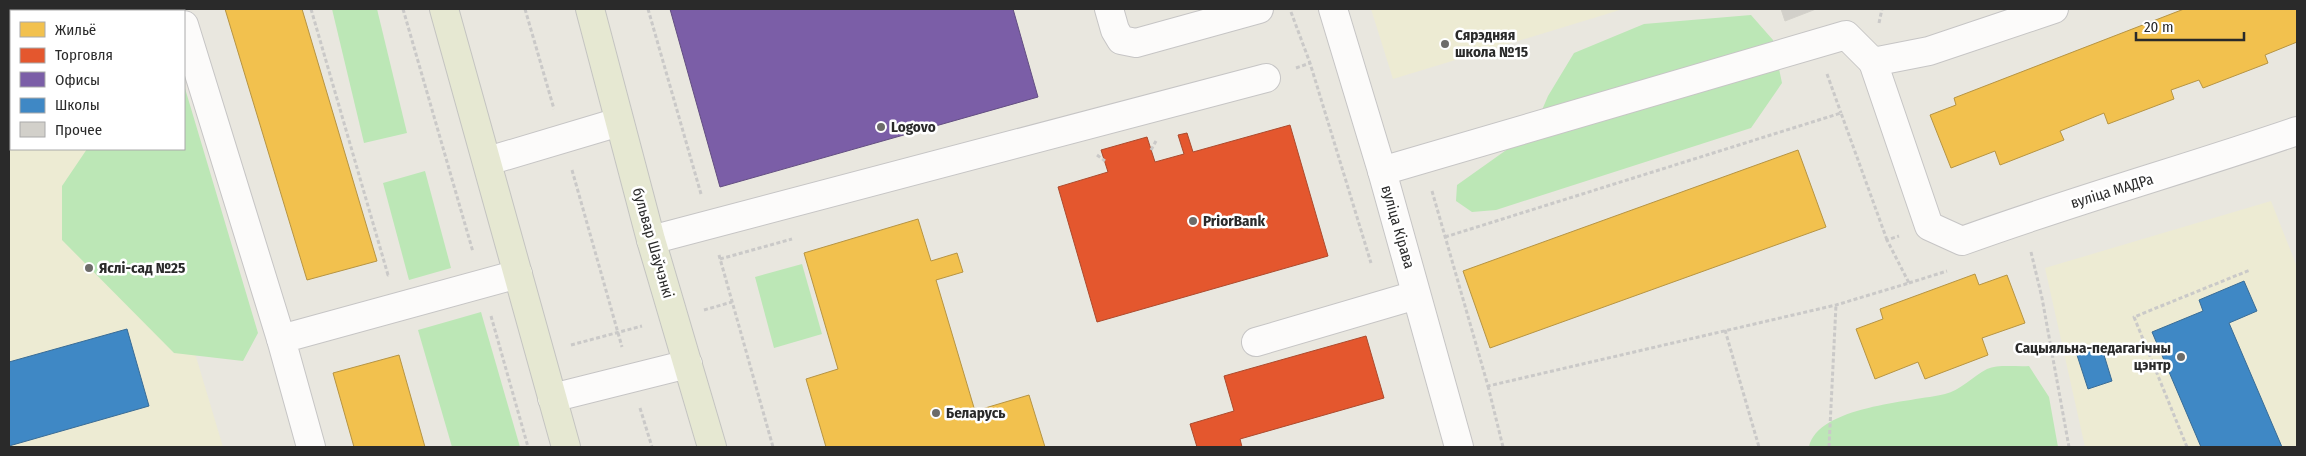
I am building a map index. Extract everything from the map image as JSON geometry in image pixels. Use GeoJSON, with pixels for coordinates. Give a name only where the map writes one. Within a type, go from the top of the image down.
{"type":"FeatureCollection","features":[{"type":"Feature","properties":{"kind":"main road"},"geometry":{"type":"LineString","coordinates":[[444,9],[488,161],[566,447]]}},
{"type":"Feature","properties":{"kind":"main road","name":"бульвар Шаўчэнкі"},"geometry":{"type":"LineString","coordinates":[[590,9],[651,240],[712,447]]}},
{"type":"Feature","properties":{"kind":"street"},"geometry":{"type":"LineString","coordinates":[[1109,9],[1115,30],[1121,40],[1136,43],[1259,9]]}},
{"type":"Feature","properties":{"kind":"street","name":"вуліца Кірава"},"geometry":{"type":"LineString","coordinates":[[1333,9],[1382,171],[1459,447]]}},
{"type":"Feature","properties":{"kind":"street"},"geometry":{"type":"LineString","coordinates":[[1873,62],[1929,51],[2054,9]]}},
{"type":"Feature","properties":{"kind":"street"},"geometry":{"type":"LineString","coordinates":[[185,28],[281,339],[311,447]]}},
{"type":"Feature","properties":{"kind":"street"},"geometry":{"type":"LineString","coordinates":[[1382,171],[1846,35],[1873,62],[1929,226]]}},
{"type":"Feature","properties":{"kind":"street"},"geometry":{"type":"LineString","coordinates":[[651,240],[1266,78]]}},
{"type":"Feature","properties":{"kind":"street"},"geometry":{"type":"LineString","coordinates":[[488,161],[619,122]]}},
{"type":"Feature","properties":{"kind":"street","name":"вуліца МАДРа"},"geometry":{"type":"LineString","coordinates":[[1929,226],[1962,241],[2022,219],[2211,160],[2297,130]]}},
{"type":"Feature","properties":{"kind":"street"},"geometry":{"type":"LineString","coordinates":[[281,339],[518,274]]}},
{"type":"Feature","properties":{"kind":"street"},"geometry":{"type":"LineString","coordinates":[[1256,342],[1416,294]]}},
{"type":"Feature","properties":{"kind":"street"},"geometry":{"type":"LineString","coordinates":[[552,398],[688,364]]}},
{"type":"Feature","properties":{"kind":"path"},"geometry":{"type":"LineString","coordinates":[[311,9],[388,275],[397,272]]}},
{"type":"Feature","properties":{"kind":"path"},"geometry":{"type":"LineString","coordinates":[[403,9],[474,252],[481,284],[528,447]]}},
{"type":"Feature","properties":{"kind":"path"},"geometry":{"type":"LineString","coordinates":[[525,9],[652,447]]}},
{"type":"Feature","properties":{"kind":"path"},"geometry":{"type":"LineString","coordinates":[[1290,9],[1310,64],[1384,304]]}},
{"type":"Feature","properties":{"kind":"path"},"geometry":{"type":"LineString","coordinates":[[1488,386],[1836,305],[1909,283],[1888,240],[1824,68]]}},
{"type":"Feature","properties":{"kind":"path"},"geometry":{"type":"LineString","coordinates":[[1445,237],[1841,114]]}},
{"type":"Feature","properties":{"kind":"path"},"geometry":{"type":"LineString","coordinates":[[1430,185],[1488,386],[1503,447]]}},
{"type":"Feature","properties":{"kind":"path"},"geometry":{"type":"LineString","coordinates":[[1888,240],[1929,226]]}},
{"type":"Feature","properties":{"kind":"path"},"geometry":{"type":"LineString","coordinates":[[2029,244],[2042,298],[2069,447]]}},
{"type":"Feature","properties":{"kind":"path"},"geometry":{"type":"LineString","coordinates":[[464,254],[474,252]]}},
{"type":"Feature","properties":{"kind":"path"},"geometry":{"type":"LineString","coordinates":[[2187,447],[2134,317],[2250,270]]}},
{"type":"Feature","properties":{"kind":"path"},"geometry":{"type":"LineString","coordinates":[[541,354],[732,302]]}},
{"type":"Feature","properties":{"kind":"path"},"geometry":{"type":"LineString","coordinates":[[1829,447],[1836,305]]}},
{"type":"Feature","properties":{"kind":"path"},"geometry":{"type":"LineString","coordinates":[[1725,330],[1759,447]]}},
{"type":"Feature","properties":{"kind":"shaded area","name":"Сярэдняя школа №15"},"geometry":{"type":"Polygon","coordinates":[[[1371,9],[1623,9],[1393,79],[1371,9]]]}},
{"type":"Feature","properties":{"kind":"shaded area","name":"Яслі-сад №25"},"geometry":{"type":"Polygon","coordinates":[[[9,30],[10,150],[134,150],[223,447],[9,447],[9,30]]]}},
{"type":"Feature","properties":{"kind":"shaded area","name":"Сацыяльна-педагагічны цэнтр"},"geometry":{"type":"Polygon","coordinates":[[[2271,201],[2297,267],[2297,447],[2085,447],[2045,268],[2271,201]]]}},
{"type":"Feature","properties":{"kind":"green space"},"geometry":{"type":"Polygon","coordinates":[[[9,9],[161,9],[10,10],[9,96],[9,9]]]}},
{"type":"Feature","properties":{"kind":"green space"},"geometry":{"type":"Polygon","coordinates":[[[332,9],[377,9],[407,133],[364,143],[332,9]]]}},
{"type":"Feature","properties":{"kind":"green space"},"geometry":{"type":"Polygon","coordinates":[[[1751,15],[1773,40],[1782,83],[1751,128],[1496,210],[1472,212],[1456,201],[1457,185],[1533,131],[1548,96],[1574,53],[1644,24],[1751,15]]]}},
{"type":"Feature","properties":{"kind":"green space"},"geometry":{"type":"Polygon","coordinates":[[[185,88],[258,333],[243,361],[174,353],[62,240],[62,186],[86,150],[185,150],[185,88]]]}},
{"type":"Feature","properties":{"kind":"green space"},"geometry":{"type":"Polygon","coordinates":[[[425,171],[451,268],[409,280],[383,183],[425,171]]]}},
{"type":"Feature","properties":{"kind":"green space"},"geometry":{"type":"Polygon","coordinates":[[[802,264],[822,334],[774,348],[755,277],[802,264]]]}},
{"type":"Feature","properties":{"kind":"green space"},"geometry":{"type":"Polygon","coordinates":[[[481,312],[520,447],[452,447],[418,330],[481,312]]]}},
{"type":"Feature","properties":{"kind":"green space"},"geometry":{"type":"Polygon","coordinates":[[[2029,366],[2049,397],[2058,447],[1809,447],[1816,433],[1829,423],[1847,414],[1889,403],[1945,394],[1961,387],[1991,367],[2029,366]]]}},
{"type":"Feature","properties":{"kind":"building: Жильё"},"geometry":{"type":"Polygon","coordinates":[[[225,9],[302,9],[377,261],[307,280],[225,9]]]}},
{"type":"Feature","properties":{"kind":"building: Жильё"},"geometry":{"type":"Polygon","coordinates":[[[2184,9],[2297,9],[2297,42],[2265,55],[2268,63],[2203,88],[2199,80],[2171,90],[2174,99],[2108,124],[2104,113],[2060,131],[2064,140],[2000,165],[1995,151],[1951,168],[1930,115],[1956,105],[1954,98],[2184,9]]]}},
{"type":"Feature","properties":{"kind":"building: Жильё"},"geometry":{"type":"Polygon","coordinates":[[[1798,150],[1826,227],[1490,348],[1463,271],[1798,150]]]}},
{"type":"Feature","properties":{"kind":"building: Жильё"},"geometry":{"type":"Polygon","coordinates":[[[918,219],[931,261],[957,253],[963,272],[936,280],[975,411],[1029,395],[1045,447],[826,447],[806,379],[838,369],[804,253],[918,219]]]}},
{"type":"Feature","properties":{"kind":"building: Жильё"},"geometry":{"type":"Polygon","coordinates":[[[1975,274],[1979,285],[2007,275],[2025,323],[1982,338],[1988,355],[1925,379],[1918,362],[1875,379],[1856,329],[1883,319],[1880,309],[1975,274]]]}},
{"type":"Feature","properties":{"kind":"building: Жильё"},"geometry":{"type":"Polygon","coordinates":[[[399,355],[425,447],[354,447],[333,373],[399,355]]]}},
{"type":"Feature","properties":{"kind":"building: Торговля","name":"PriorBank"},"geometry":{"type":"Polygon","coordinates":[[[1290,125],[1328,256],[1097,322],[1058,187],[1108,172],[1101,150],[1147,137],[1155,162],[1184,154],[1178,135],[1187,133],[1193,152],[1290,125]]]}},
{"type":"Feature","properties":{"kind":"building: Торговля"},"geometry":{"type":"Polygon","coordinates":[[[1366,336],[1384,398],[1240,439],[1242,447],[1197,447],[1190,424],[1234,411],[1224,376],[1366,336]]]}},
{"type":"Feature","properties":{"kind":"building: Офисы"},"geometry":{"type":"Polygon","coordinates":[[[670,9],[1013,9],[1038,97],[720,187],[670,9]]]}},
{"type":"Feature","properties":{"kind":"building: Школы"},"geometry":{"type":"Polygon","coordinates":[[[2244,281],[2257,311],[2229,323],[2282,447],[2201,447],[2152,332],[2203,311],[2199,300],[2244,281]]]}},
{"type":"Feature","properties":{"kind":"building: Школы"},"geometry":{"type":"Polygon","coordinates":[[[127,329],[149,406],[9,446],[9,362],[127,329]]]}},
{"type":"Feature","properties":{"kind":"building: Школы"},"geometry":{"type":"Polygon","coordinates":[[[2101,345],[2112,381],[2088,389],[2076,352],[2101,345]]]}},
{"type":"Feature","properties":{"kind":"building: Прочее"},"geometry":{"type":"Polygon","coordinates":[[[1781,9],[1816,9],[1785,21],[1781,9]]]}},
{"type":"Feature","properties":{"kind":"place","name":"Сярэдняя школа №15"},"geometry":{"type":"Point","coordinates":[1445,44]}},
{"type":"Feature","properties":{"kind":"place","name":"Logovo"},"geometry":{"type":"Point","coordinates":[881,127]}},
{"type":"Feature","properties":{"kind":"place","name":"PriorBank"},"geometry":{"type":"Point","coordinates":[1193,221]}},
{"type":"Feature","properties":{"kind":"place","name":"Яслі-сад №25"},"geometry":{"type":"Point","coordinates":[89,268]}},
{"type":"Feature","properties":{"kind":"place","name":"Сацыяльна-педагагічны цэнтр"},"geometry":{"type":"Point","coordinates":[2181,357]}},
{"type":"Feature","properties":{"kind":"place","name":"Беларусь"},"geometry":{"type":"Point","coordinates":[936,413]}}]}
